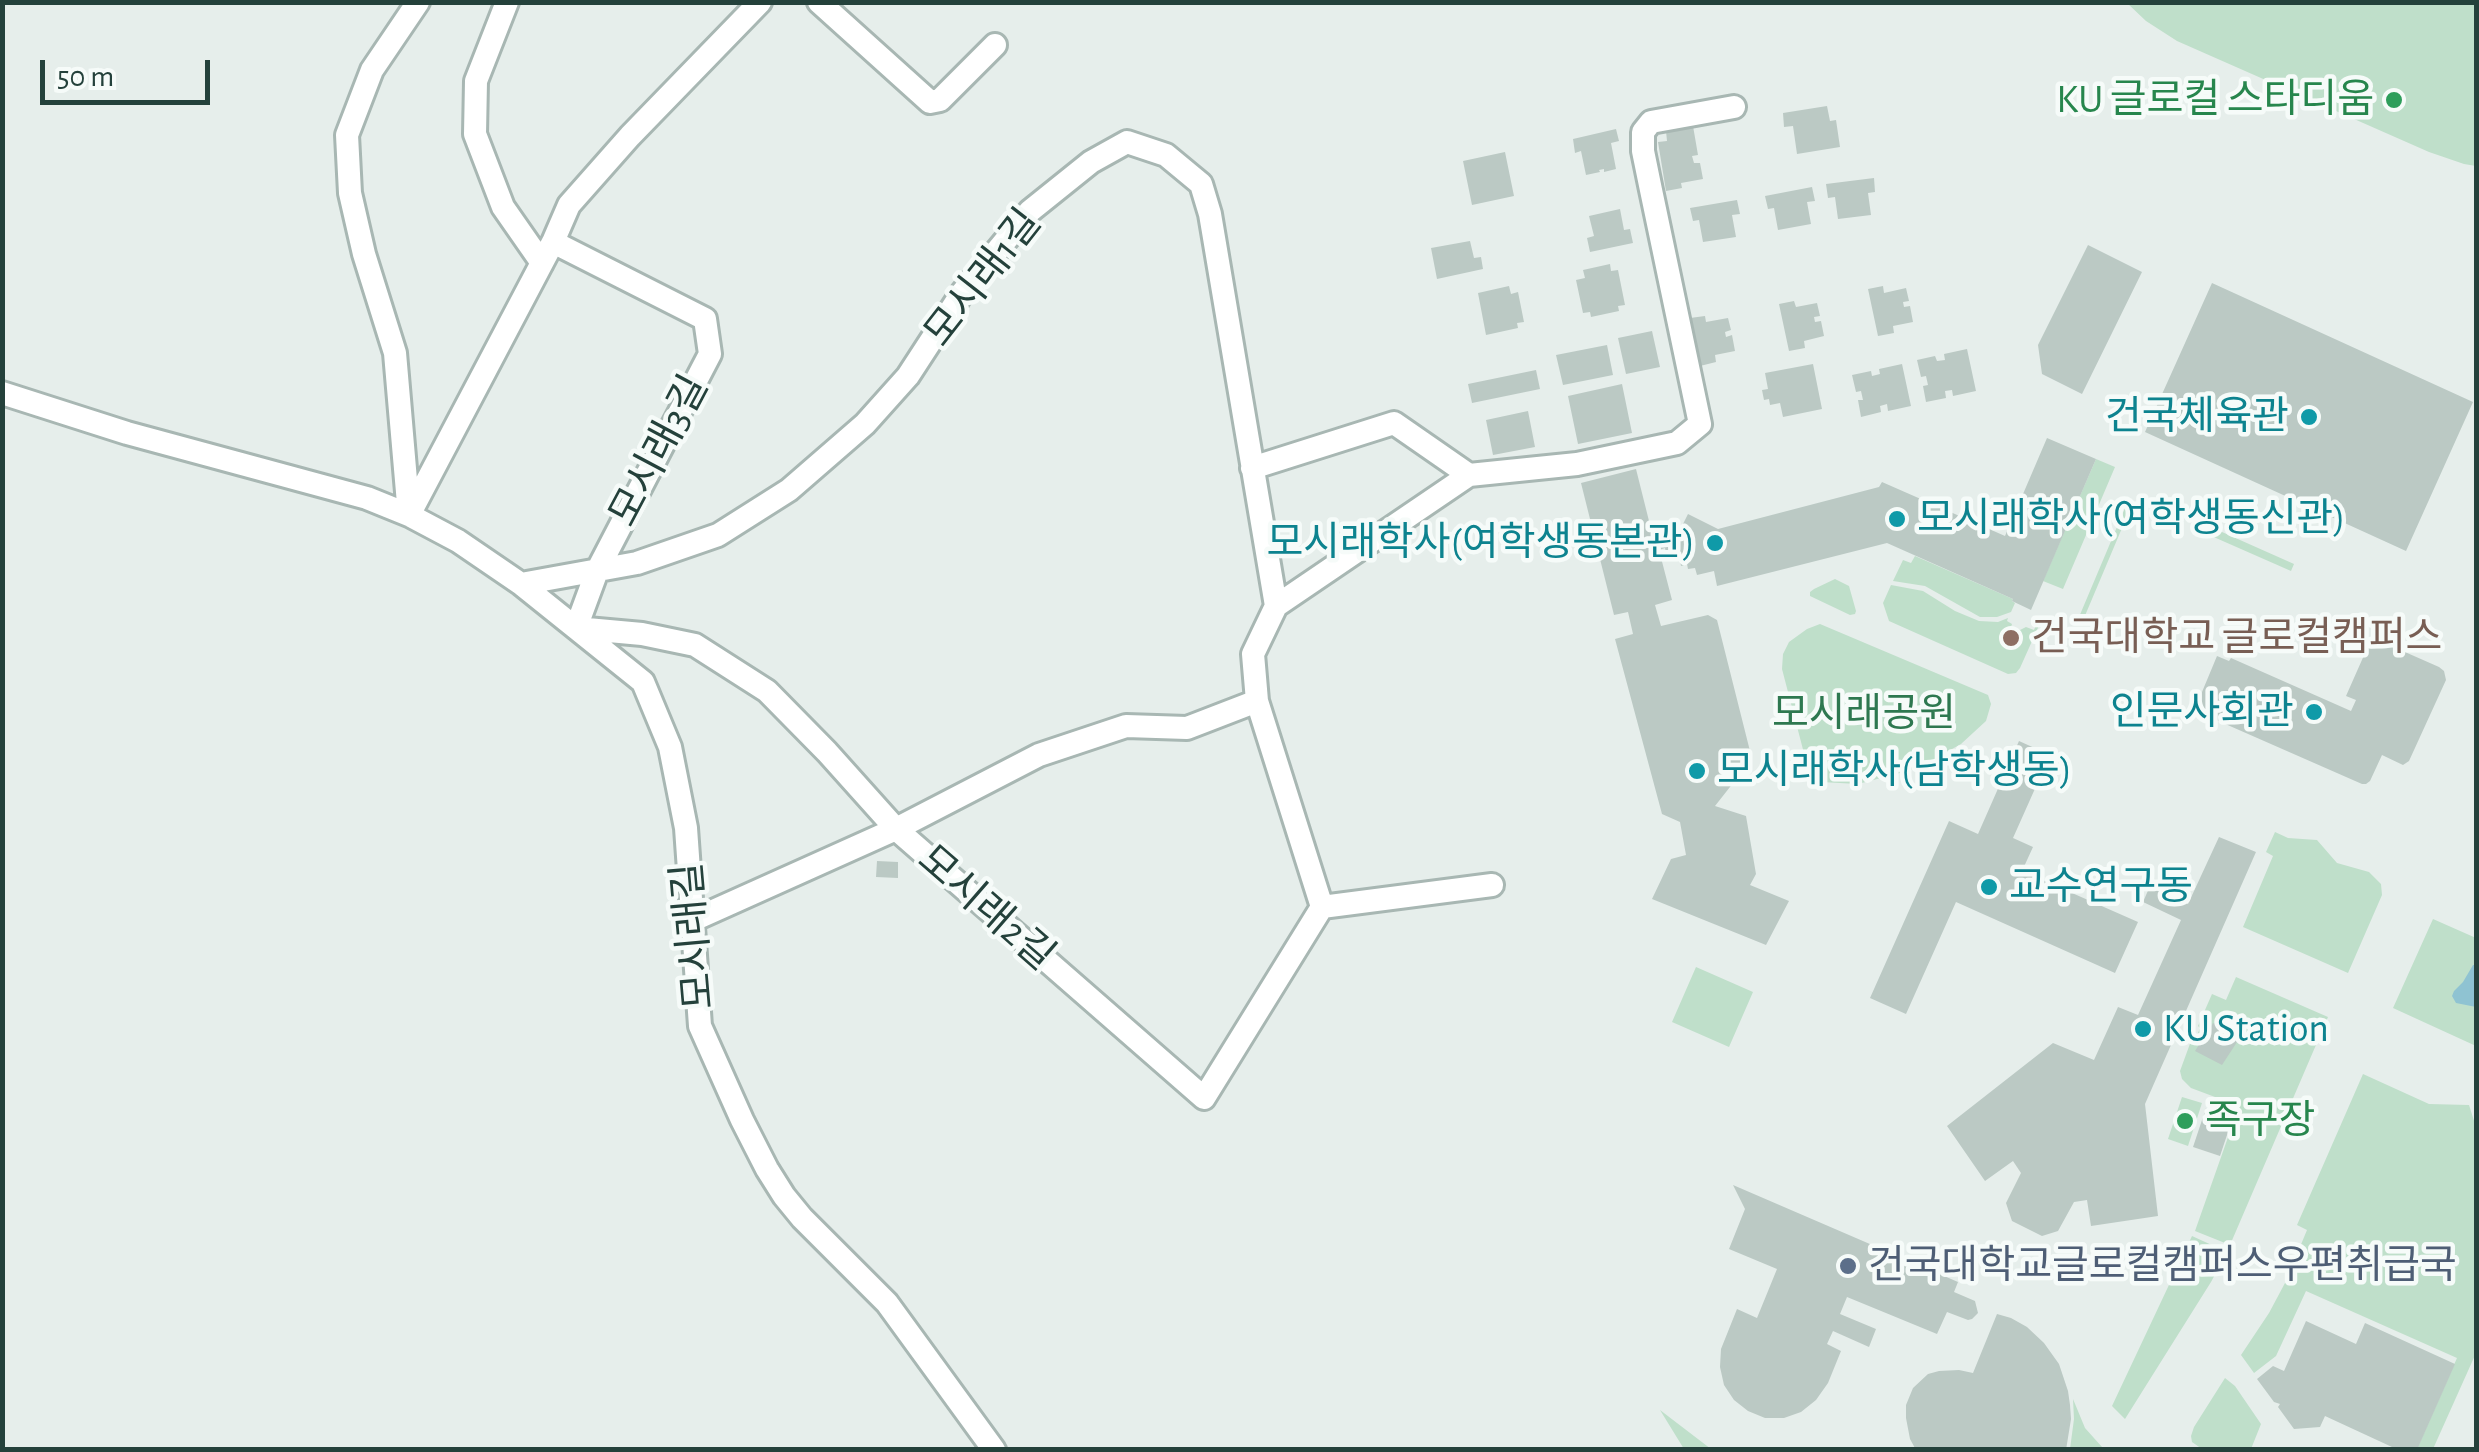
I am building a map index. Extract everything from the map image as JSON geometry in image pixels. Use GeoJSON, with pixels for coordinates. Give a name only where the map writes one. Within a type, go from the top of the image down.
{"type":"FeatureCollection","features":[{"type":"Feature","properties":{"kind":"street"},"geometry":{"type":"LineString","coordinates":[[409,515],[395,353],[364,254],[350,193],[347,135],[372,70],[418,2]]}},
{"type":"Feature","properties":{"kind":"street"},"geometry":{"type":"LineString","coordinates":[[507,2],[476,82],[474,134],[503,208],[548,253]]}},
{"type":"Feature","properties":{"kind":"street"},"geometry":{"type":"LineString","coordinates":[[409,515],[570,205],[630,136],[760,2]]}},
{"type":"Feature","properties":{"kind":"street"},"geometry":{"type":"LineString","coordinates":[[818,2],[930,102],[940,100],[996,45]]}},
{"type":"Feature","properties":{"kind":"street"},"geometry":{"type":"LineString","coordinates":[[1492,886],[1322,907],[1257,701],[1253,654],[1276,606],[1469,475],[1577,464],[1677,443],[1700,424],[1647,171],[1643,132],[1651,122],[1734,107]]}},
{"type":"Feature","properties":{"kind":"street","name":"모시래1길"},"geometry":{"type":"LineString","coordinates":[[521,584],[637,564],[718,535],[789,490],[865,424],[908,376],[962,293],[1030,211],[1091,162],[1127,142],[1166,155],[1201,184],[1210,214],[1276,606]]}},
{"type":"Feature","properties":{"kind":"street","name":"모시래3길"},"geometry":{"type":"LineString","coordinates":[[548,253],[705,319],[710,354],[597,571],[576,628]]}},
{"type":"Feature","properties":{"kind":"street","name":"모시래길"},"geometry":{"type":"LineString","coordinates":[[2,393],[127,433],[367,498],[409,515],[458,541],[521,584],[642,682],[670,747],[686,828],[700,1026],[767,1168],[802,1218],[886,1303],[994,1450]]}},
{"type":"Feature","properties":{"kind":"street"},"geometry":{"type":"LineString","coordinates":[[1252,468],[1394,424],[1469,475]]}},
{"type":"Feature","properties":{"kind":"street","name":"모시래2길"},"geometry":{"type":"LineString","coordinates":[[576,628],[642,634],[695,646],[767,690],[896,829],[1204,1098],[1322,907]]}},
{"type":"Feature","properties":{"kind":"street"},"geometry":{"type":"LineString","coordinates":[[691,921],[896,829],[1039,756],[1126,726],[1187,728],[1257,701]]}},
{"type":"Feature","properties":{"kind":"green space","name":"KU 글로컬 스타디움"},"geometry":{"type":"Polygon","coordinates":[[[2127,3],[2476,3],[2476,166],[2429,152],[2177,41],[2127,3]]]}},
{"type":"Feature","properties":{"kind":"green space"},"geometry":{"type":"Polygon","coordinates":[[[2096,459],[2115,467],[2063,589],[2043,581],[2096,459]]]}},
{"type":"Feature","properties":{"kind":"green space"},"geometry":{"type":"Polygon","coordinates":[[[2131,502],[2084,618],[2079,617],[2125,508],[2131,502]]]}},
{"type":"Feature","properties":{"kind":"green space"},"geometry":{"type":"Polygon","coordinates":[[[2204,524],[2294,564],[2291,571],[2200,531],[2204,524]]]}},
{"type":"Feature","properties":{"kind":"green space"},"geometry":{"type":"Polygon","coordinates":[[[1915,556],[2013,599],[2011,612],[1980,617],[1925,586],[1893,581],[1903,560],[1911,563],[1915,556]]]}},
{"type":"Feature","properties":{"kind":"green space"},"geometry":{"type":"Polygon","coordinates":[[[1835,579],[1849,586],[1855,614],[1810,596],[1814,589],[1835,579]]]}},
{"type":"Feature","properties":{"kind":"green space"},"geometry":{"type":"Polygon","coordinates":[[[1891,585],[1923,591],[1979,621],[2008,618],[2011,627],[2034,630],[2041,621],[2020,668],[2008,674],[1889,621],[1883,603],[1891,585]]]}},
{"type":"Feature","properties":{"kind":"green space","name":"모시래공원"},"geometry":{"type":"Polygon","coordinates":[[[1820,624],[1988,695],[1991,704],[1986,721],[1961,744],[1908,771],[1858,784],[1821,782],[1809,771],[1782,669],[1789,642],[1820,624]]]}},
{"type":"Feature","properties":{"kind":"green space"},"geometry":{"type":"Polygon","coordinates":[[[2275,832],[2288,838],[2317,840],[2337,863],[2369,872],[2381,884],[2382,895],[2348,973],[2243,927],[2273,856],[2266,852],[2275,832]]]}},
{"type":"Feature","properties":{"kind":"green space"},"geometry":{"type":"Polygon","coordinates":[[[2433,919],[2476,938],[2476,1046],[2393,1008],[2433,919]]]}},
{"type":"Feature","properties":{"kind":"green space"},"geometry":{"type":"Polygon","coordinates":[[[1696,967],[1753,992],[1729,1047],[1672,1022],[1696,967]]]}},
{"type":"Feature","properties":{"kind":"green space"},"geometry":{"type":"Polygon","coordinates":[[[2236,977],[2328,1017],[2230,1245],[2195,1231],[2239,1106],[2191,1088],[2180,1071],[2191,1041],[2199,1045],[2238,1039],[2213,1024],[2205,1036],[2198,1033],[2212,994],[2226,1000],[2236,977]]]}},
{"type":"Feature","properties":{"kind":"green space"},"geometry":{"type":"Polygon","coordinates":[[[2363,1074],[2429,1104],[2469,1105],[2476,1127],[2476,1353],[2433,1449],[2417,1449],[2457,1358],[2306,1291],[2276,1356],[2254,1373],[2241,1355],[2285,1283],[2307,1230],[2297,1225],[2363,1074]]]}},
{"type":"Feature","properties":{"kind":"green space","name":"족구장"},"geometry":{"type":"Polygon","coordinates":[[[2182,1097],[2202,1103],[2188,1146],[2168,1139],[2182,1097]]]}},
{"type":"Feature","properties":{"kind":"green space"},"geometry":{"type":"Polygon","coordinates":[[[2192,1236],[2227,1252],[2125,1419],[2112,1406],[2192,1236]]]}},
{"type":"Feature","properties":{"kind":"green space"},"geometry":{"type":"Polygon","coordinates":[[[2225,1378],[2261,1424],[2251,1449],[2202,1449],[2192,1442],[2194,1427],[2225,1378]]]}},
{"type":"Feature","properties":{"kind":"green space"},"geometry":{"type":"Polygon","coordinates":[[[2073,1399],[2085,1428],[2101,1449],[2070,1449],[2073,1399]]]}},
{"type":"Feature","properties":{"kind":"green space"},"geometry":{"type":"Polygon","coordinates":[[[1660,1410],[1711,1449],[1684,1449],[1660,1410]]]}},
{"type":"Feature","properties":{"kind":"water"},"geometry":{"type":"Polygon","coordinates":[[[2473,965],[2476,1007],[2456,1003],[2452,996],[2473,965]]]}},
{"type":"Feature","properties":{"kind":"building"},"geometry":{"type":"Polygon","coordinates":[[[1827,106],[1830,121],[1836,120],[1840,147],[1797,154],[1793,126],[1784,127],[1783,113],[1827,106]]]}},
{"type":"Feature","properties":{"kind":"building"},"geometry":{"type":"Polygon","coordinates":[[[1693,126],[1698,155],[1692,156],[1694,163],[1700,163],[1703,179],[1666,191],[1658,142],[1667,141],[1666,131],[1693,126]]]}},
{"type":"Feature","properties":{"kind":"building"},"geometry":{"type":"Polygon","coordinates":[[[1616,129],[1619,141],[1611,143],[1616,169],[1586,175],[1581,151],[1575,153],[1573,139],[1616,129]]]}},
{"type":"Feature","properties":{"kind":"building"},"geometry":{"type":"Polygon","coordinates":[[[1505,152],[1514,196],[1472,205],[1463,161],[1505,152]]]}},
{"type":"Feature","properties":{"kind":"building"},"geometry":{"type":"Polygon","coordinates":[[[1874,178],[1875,192],[1868,193],[1871,215],[1838,219],[1835,197],[1828,198],[1826,184],[1874,178]]]}},
{"type":"Feature","properties":{"kind":"building"},"geometry":{"type":"Polygon","coordinates":[[[1812,187],[1815,201],[1807,202],[1811,224],[1778,230],[1774,208],[1768,209],[1765,196],[1812,187]]]}},
{"type":"Feature","properties":{"kind":"building"},"geometry":{"type":"Polygon","coordinates":[[[1737,200],[1740,214],[1732,215],[1736,237],[1703,242],[1699,220],[1693,221],[1690,208],[1737,200]]]}},
{"type":"Feature","properties":{"kind":"building"},"geometry":{"type":"Polygon","coordinates":[[[1620,209],[1624,230],[1630,229],[1633,243],[1590,252],[1587,238],[1594,236],[1589,216],[1620,209]]]}},
{"type":"Feature","properties":{"kind":"building"},"geometry":{"type":"Polygon","coordinates":[[[1470,241],[1474,258],[1481,257],[1483,269],[1437,279],[1431,248],[1470,241]]]}},
{"type":"Feature","properties":{"kind":"building"},"geometry":{"type":"Polygon","coordinates":[[[2088,245],[2142,272],[2082,394],[2042,374],[2038,345],[2088,245]]]}},
{"type":"Feature","properties":{"kind":"building"},"geometry":{"type":"Polygon","coordinates":[[[1610,264],[1611,271],[1618,270],[1625,305],[1618,306],[1619,311],[1591,317],[1590,312],[1583,313],[1576,280],[1585,278],[1583,270],[1610,264]]]}},
{"type":"Feature","properties":{"kind":"building","name":"건국체육관"},"geometry":{"type":"Polygon","coordinates":[[[2212,283],[2473,402],[2406,551],[2145,432],[2212,283]]]}},
{"type":"Feature","properties":{"kind":"building"},"geometry":{"type":"Polygon","coordinates":[[[1509,286],[1511,294],[1518,292],[1524,322],[1517,323],[1518,328],[1486,335],[1478,293],[1509,286]]]}},
{"type":"Feature","properties":{"kind":"building"},"geometry":{"type":"Polygon","coordinates":[[[1883,286],[1884,293],[1906,288],[1909,301],[1903,302],[1904,307],[1910,306],[1913,322],[1893,326],[1894,333],[1878,336],[1868,289],[1883,286]]]}},
{"type":"Feature","properties":{"kind":"building"},"geometry":{"type":"Polygon","coordinates":[[[1794,301],[1796,307],[1817,303],[1820,316],[1814,317],[1815,322],[1821,321],[1824,336],[1804,341],[1805,348],[1789,351],[1779,304],[1794,301]]]}},
{"type":"Feature","properties":{"kind":"building"},"geometry":{"type":"Polygon","coordinates":[[[1705,316],[1706,322],[1728,318],[1731,330],[1725,332],[1726,337],[1732,335],[1735,351],[1715,355],[1716,362],[1700,366],[1690,318],[1705,316]]]}},
{"type":"Feature","properties":{"kind":"building"},"geometry":{"type":"Polygon","coordinates":[[[1652,331],[1660,367],[1626,374],[1618,338],[1652,331]]]}},
{"type":"Feature","properties":{"kind":"building"},"geometry":{"type":"Polygon","coordinates":[[[1607,345],[1613,375],[1563,385],[1556,355],[1607,345]]]}},
{"type":"Feature","properties":{"kind":"building"},"geometry":{"type":"Polygon","coordinates":[[[1967,349],[1976,391],[1953,396],[1952,390],[1945,391],[1946,398],[1926,402],[1923,386],[1928,385],[1926,376],[1921,377],[1917,360],[1935,356],[1937,361],[1945,360],[1944,354],[1967,349]]]}},
{"type":"Feature","properties":{"kind":"building"},"geometry":{"type":"Polygon","coordinates":[[[1813,364],[1822,409],[1783,417],[1780,403],[1770,405],[1769,399],[1764,400],[1762,390],[1768,389],[1765,373],[1813,364]]]}},
{"type":"Feature","properties":{"kind":"building"},"geometry":{"type":"Polygon","coordinates":[[[1902,364],[1911,406],[1888,411],[1887,404],[1880,406],[1881,412],[1861,417],[1858,400],[1863,400],[1861,391],[1856,392],[1852,375],[1871,371],[1872,376],[1880,374],[1879,369],[1902,364]]]}},
{"type":"Feature","properties":{"kind":"building"},"geometry":{"type":"Polygon","coordinates":[[[1536,370],[1540,389],[1472,403],[1468,384],[1536,370]]]}},
{"type":"Feature","properties":{"kind":"building"},"geometry":{"type":"Polygon","coordinates":[[[1622,384],[1632,433],[1578,444],[1568,396],[1622,384]]]}},
{"type":"Feature","properties":{"kind":"building"},"geometry":{"type":"Polygon","coordinates":[[[1528,411],[1535,447],[1493,455],[1486,420],[1528,411]]]}},
{"type":"Feature","properties":{"kind":"building"},"geometry":{"type":"Polygon","coordinates":[[[2047,438],[2096,459],[2031,610],[1887,543],[1717,586],[1714,571],[1697,575],[1695,568],[1681,566],[1680,560],[1674,561],[1672,555],[1667,557],[1665,548],[1659,550],[1672,600],[1655,605],[1661,626],[1708,615],[1717,620],[1752,759],[1715,806],[1746,816],[1756,874],[1750,885],[1789,901],[1766,945],[1652,899],[1671,859],[1686,855],[1680,822],[1662,814],[1615,639],[1633,634],[1628,612],[1614,615],[1581,483],[1636,469],[1653,537],[1680,530],[1688,514],[1718,529],[1879,487],[1882,482],[2005,536],[2047,438]]]}},
{"type":"Feature","properties":{"kind":"building","name":"인문사회관"},"geometry":{"type":"Polygon","coordinates":[[[2374,641],[2439,667],[2446,680],[2409,761],[2403,765],[2382,755],[2366,784],[2198,712],[2197,704],[2217,656],[2229,661],[2231,658],[2351,711],[2356,700],[2346,696],[2369,644],[2374,641]]]}},
{"type":"Feature","properties":{"kind":"building","name":"교수연구동"},"geometry":{"type":"Polygon","coordinates":[[[2019,741],[2050,755],[2013,838],[2033,847],[2022,871],[2138,922],[2115,973],[1956,902],[1906,1014],[1870,998],[1949,821],[1978,834],[2019,741]]]}},
{"type":"Feature","properties":{"kind":"building","name":"KU Station"},"geometry":{"type":"Polygon","coordinates":[[[2219,837],[2256,852],[2145,1104],[2158,1216],[2091,1226],[2087,1200],[2074,1202],[2058,1231],[2042,1236],[2012,1221],[2006,1203],[2021,1173],[2013,1161],[1985,1181],[1947,1126],[2053,1043],[2094,1060],[2118,1007],[2138,1015],[2181,920],[2143,902],[2150,886],[2188,904],[2219,837]]]}},
{"type":"Feature","properties":{"kind":"building"},"geometry":{"type":"Polygon","coordinates":[[[877,861],[898,862],[898,878],[876,877],[877,861]]]}},
{"type":"Feature","properties":{"kind":"building"},"geometry":{"type":"Polygon","coordinates":[[[2213,1023],[2239,1039],[2222,1065],[2195,1051],[2213,1023]]]}},
{"type":"Feature","properties":{"kind":"building"},"geometry":{"type":"Polygon","coordinates":[[[2206,1108],[2233,1117],[2220,1156],[2193,1147],[2206,1108]]]}},
{"type":"Feature","properties":{"kind":"building"},"geometry":{"type":"Polygon","coordinates":[[[1733,1185],[1958,1282],[1954,1292],[1975,1301],[1978,1313],[1968,1320],[1947,1312],[1937,1334],[1847,1297],[1840,1314],[1876,1329],[1869,1347],[1833,1331],[1827,1344],[1841,1351],[1816,1400],[1801,1412],[1784,1418],[1765,1418],[1748,1411],[1724,1385],[1721,1349],[1737,1309],[1757,1318],[1777,1269],[1729,1249],[1745,1209],[1733,1185]]]}},
{"type":"Feature","properties":{"kind":"building"},"geometry":{"type":"Polygon","coordinates":[[[1997,1314],[2027,1327],[2059,1364],[2070,1405],[2066,1450],[1916,1450],[1906,1418],[1913,1388],[1928,1374],[1939,1371],[1973,1373],[1997,1314]]]}},
{"type":"Feature","properties":{"kind":"building"},"geometry":{"type":"Polygon","coordinates":[[[2306,1321],[2356,1344],[2365,1323],[2455,1364],[2417,1450],[2390,1450],[2392,1447],[2325,1416],[2320,1427],[2294,1429],[2278,1407],[2280,1404],[2274,1402],[2257,1379],[2273,1366],[2284,1371],[2306,1321]]]}},
{"type":"Feature","properties":{"kind":"place","name":"KU 글로컬 스타디움"},"geometry":{"type":"Point","coordinates":[2394,100]}},
{"type":"Feature","properties":{"kind":"place","name":"건국체육관"},"geometry":{"type":"Point","coordinates":[2309,417]}},
{"type":"Feature","properties":{"kind":"place","name":"모시래학사(여학생동신관)"},"geometry":{"type":"Point","coordinates":[1897,519]}},
{"type":"Feature","properties":{"kind":"place","name":"모시래학사(여학생동본관)"},"geometry":{"type":"Point","coordinates":[1715,543]}},
{"type":"Feature","properties":{"kind":"place","name":"건국대학교 글로컬캠퍼스"},"geometry":{"type":"Point","coordinates":[2011,638]}},
{"type":"Feature","properties":{"kind":"place","name":"인문사회관"},"geometry":{"type":"Point","coordinates":[2314,712]}},
{"type":"Feature","properties":{"kind":"place","name":"모시래학사(남학생동)"},"geometry":{"type":"Point","coordinates":[1697,771]}},
{"type":"Feature","properties":{"kind":"place","name":"교수연구동"},"geometry":{"type":"Point","coordinates":[1989,887]}},
{"type":"Feature","properties":{"kind":"place","name":"KU Station"},"geometry":{"type":"Point","coordinates":[2143,1029]}},
{"type":"Feature","properties":{"kind":"place","name":"족구장"},"geometry":{"type":"Point","coordinates":[2185,1121]}},
{"type":"Feature","properties":{"kind":"place","name":"건국대학교글로컬캠퍼스우편취급국"},"geometry":{"type":"Point","coordinates":[1848,1266]}}]}
